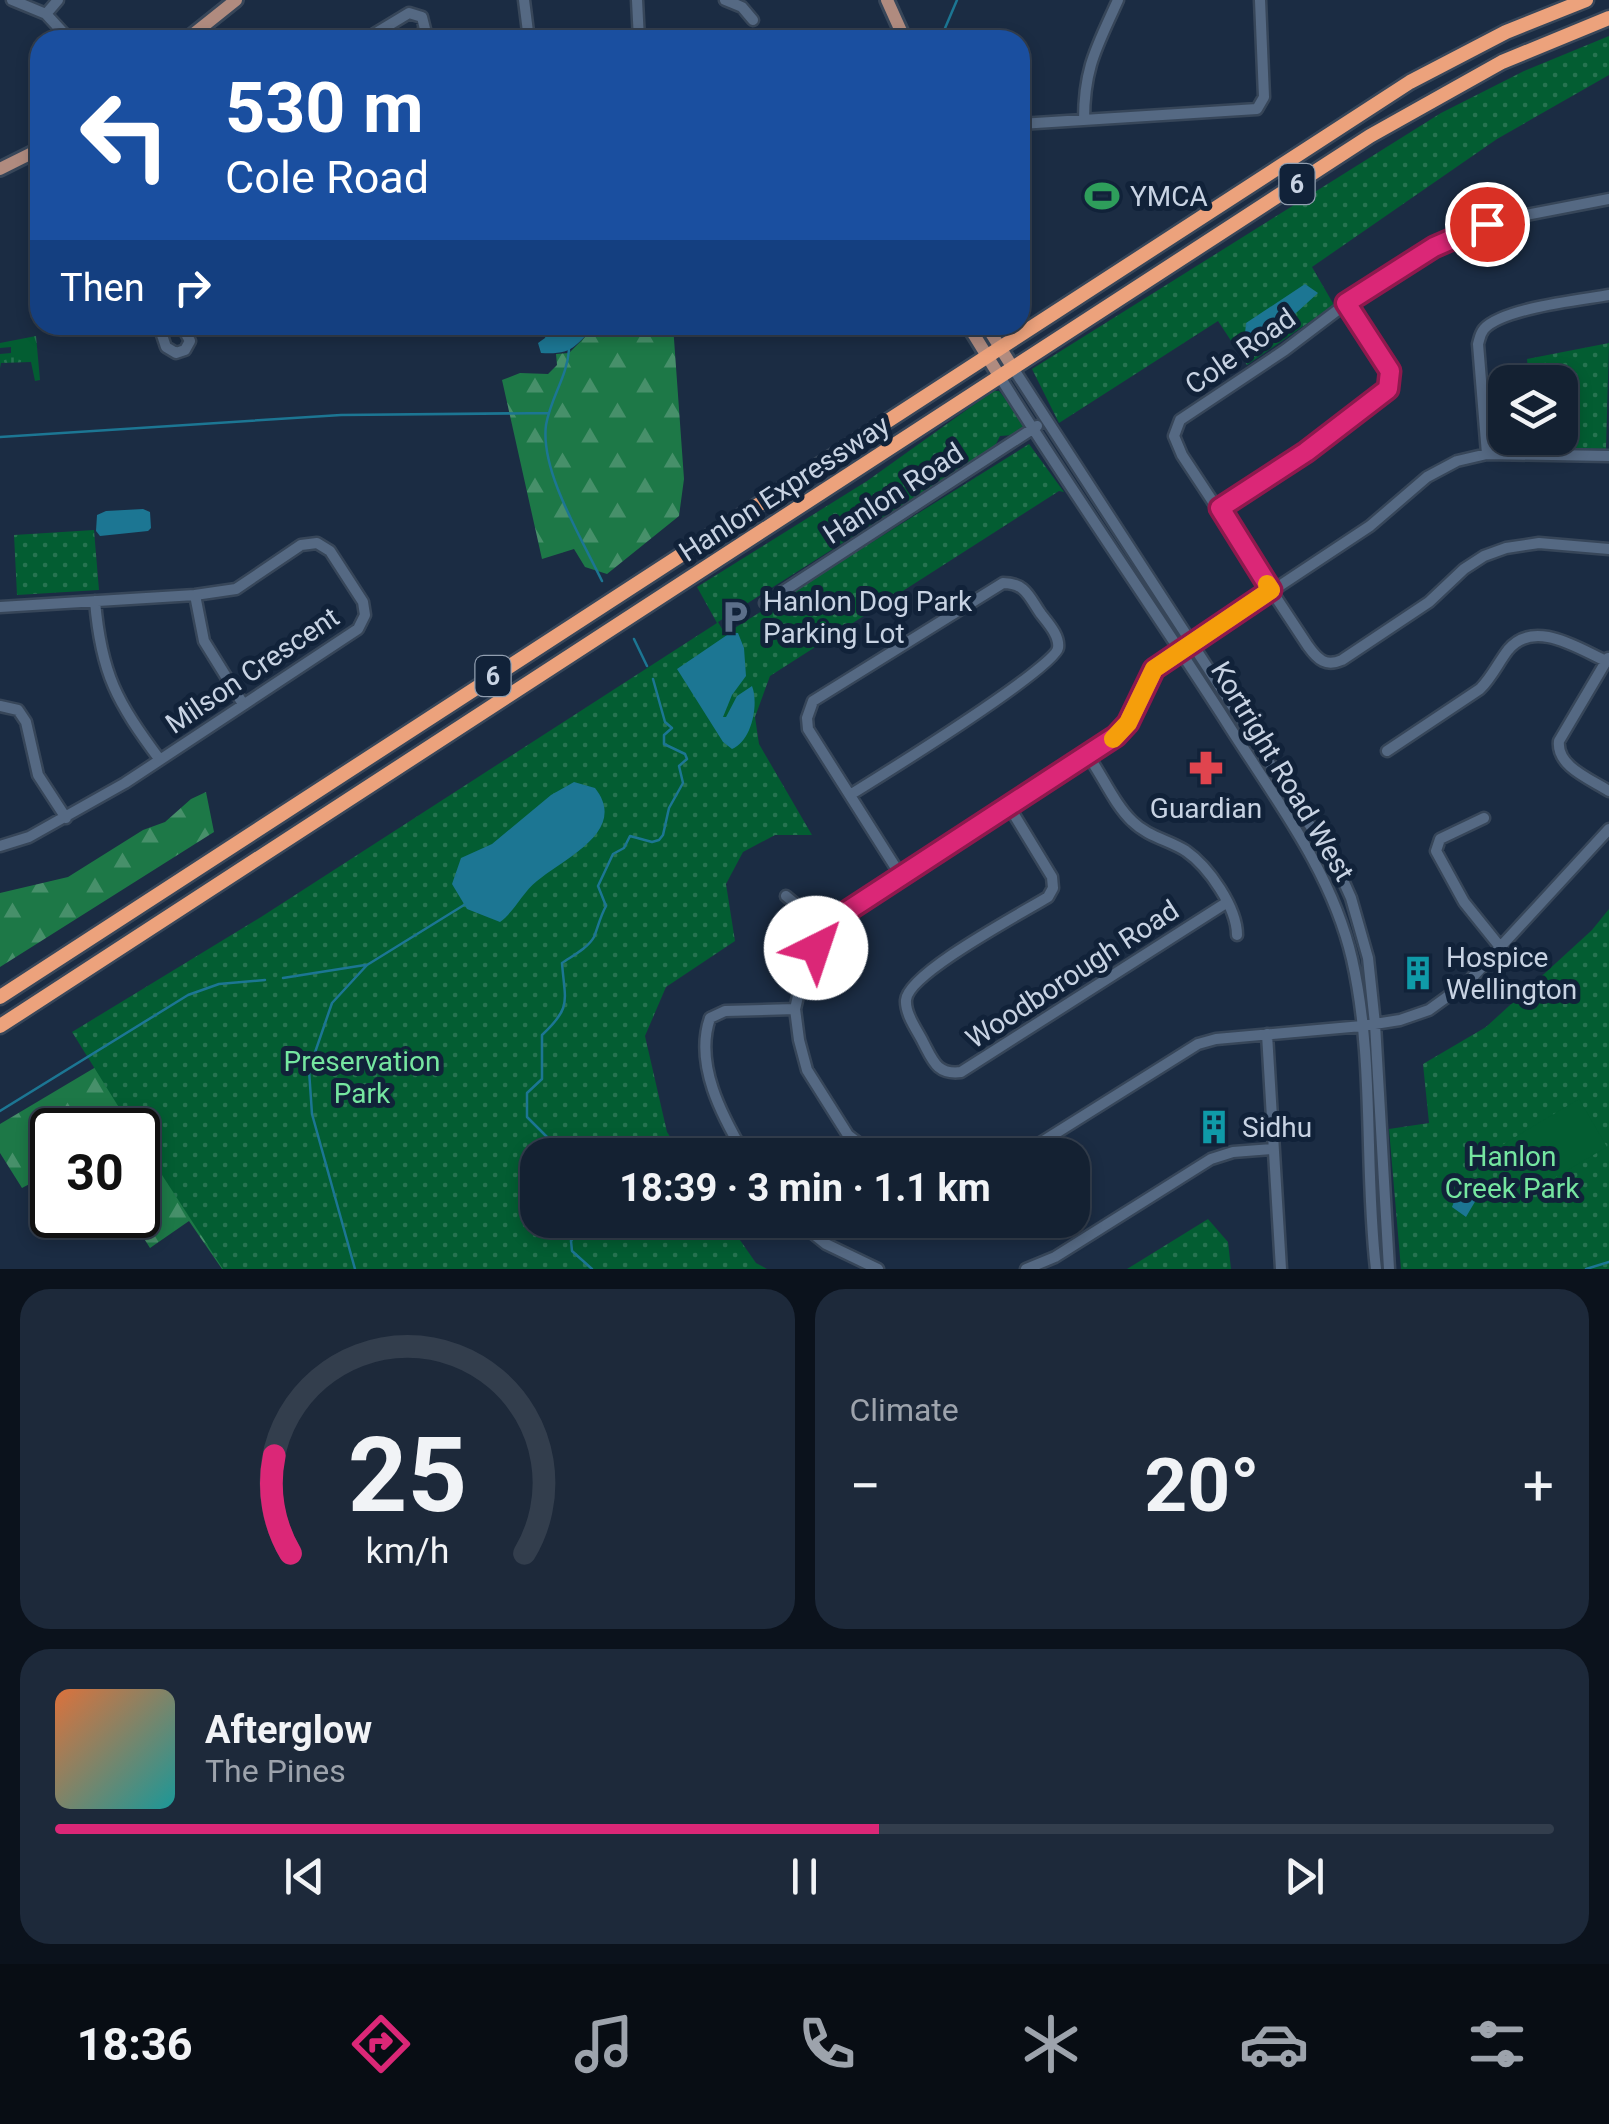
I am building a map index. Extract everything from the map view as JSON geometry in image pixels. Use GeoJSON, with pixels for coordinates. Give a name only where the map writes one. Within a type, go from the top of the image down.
{"type":"FeatureCollection","features":[{"type":"Feature","properties":{"kind":"highway","name":"Hanlon Expressway"},"geometry":{"type":"LineString","coordinates":[[1030,328],[1410,82],[1506,32],[1586,0]]}},
{"type":"Feature","properties":{"kind":"highway","name":"Hanlon Expressway"},"geometry":{"type":"LineString","coordinates":[[0,1026],[1437,96],[1502,62],[1609,18]]}},
{"type":"Feature","properties":{"kind":"highway","name":"Hanlon Expressway"},"geometry":{"type":"LineString","coordinates":[[0,997],[1019,335]]}},
{"type":"Feature","properties":{"kind":"main road"},"geometry":{"type":"LineString","coordinates":[[198,30],[236,0]]}},
{"type":"Feature","properties":{"kind":"main road"},"geometry":{"type":"LineString","coordinates":[[888,0],[902,30]]}},
{"type":"Feature","properties":{"kind":"main road"},"geometry":{"type":"LineString","coordinates":[[0,169],[30,155]]}},
{"type":"Feature","properties":{"kind":"main road"},"geometry":{"type":"LineString","coordinates":[[977,335],[993,352]]}},
{"type":"Feature","properties":{"kind":"main road"},"geometry":{"type":"LineString","coordinates":[[989,335],[993,352]]}},
{"type":"Feature","properties":{"kind":"main road","name":"Kortright Road West"},"geometry":{"type":"LineString","coordinates":[[993,352],[1007,373]]}},
{"type":"Feature","properties":{"kind":"street"},"geometry":{"type":"LineString","coordinates":[[12,0],[46,14],[61,30]]}},
{"type":"Feature","properties":{"kind":"street"},"geometry":{"type":"LineString","coordinates":[[46,14],[58,0]]}},
{"type":"Feature","properties":{"kind":"street"},"geometry":{"type":"LineString","coordinates":[[524,0],[528,30]]}},
{"type":"Feature","properties":{"kind":"street"},"geometry":{"type":"LineString","coordinates":[[637,0],[638,30]]}},
{"type":"Feature","properties":{"kind":"street"},"geometry":{"type":"LineString","coordinates":[[725,0],[742,7],[753,20]]}},
{"type":"Feature","properties":{"kind":"street"},"geometry":{"type":"LineString","coordinates":[[1084,120],[1088,68],[1118,0]]}},
{"type":"Feature","properties":{"kind":"street"},"geometry":{"type":"LineString","coordinates":[[1030,123],[1257,109],[1264,96],[1260,0]]}},
{"type":"Feature","properties":{"kind":"street"},"geometry":{"type":"LineString","coordinates":[[384,30],[409,13],[422,17],[424,30]]}},
{"type":"Feature","properties":{"kind":"street","name":"Cole Road"},"geometry":{"type":"LineString","coordinates":[[1609,199],[1474,228],[1434,247],[1346,303],[1286,350],[1176,424],[1176,443],[1321,661],[1334,663],[1428,602],[1474,562],[1495,552],[1540,543],[1609,549]]}},
{"type":"Feature","properties":{"kind":"street"},"geometry":{"type":"LineString","coordinates":[[852,1138],[807,1070],[798,1040],[795,1009],[804,975],[828,932],[849,910],[1090,757],[1128,723],[1154,669],[1180,650],[1370,526],[1427,477],[1458,461],[1488,454],[1478,344],[1482,332],[1518,313],[1609,295]]}},
{"type":"Feature","properties":{"kind":"street"},"geometry":{"type":"LineString","coordinates":[[1220,508],[1306,452],[1388,389],[1390,371],[1346,303]]}},
{"type":"Feature","properties":{"kind":"street","name":"Kortright Road West"},"geometry":{"type":"LineString","coordinates":[[1007,373],[1046,420],[1338,869],[1361,927],[1375,1024],[1389,1269]]}},
{"type":"Feature","properties":{"kind":"street","name":"Kortright Road West"},"geometry":{"type":"LineString","coordinates":[[1007,373],[1033,429],[1180,650],[1329,889],[1352,958],[1362,1026],[1376,1269]]}},
{"type":"Feature","properties":{"kind":"street","name":"Hanlon Road"},"geometry":{"type":"LineString","coordinates":[[764,603],[1046,420]]}},
{"type":"Feature","properties":{"kind":"street"},"geometry":{"type":"LineString","coordinates":[[1548,455],[1609,456]]}},
{"type":"Feature","properties":{"kind":"street","name":"Milson Crescent"},"geometry":{"type":"LineString","coordinates":[[0,607],[236,589],[301,546],[316,543],[330,550],[362,602],[366,615],[358,630],[66,818]]}},
{"type":"Feature","properties":{"kind":"street"},"geometry":{"type":"LineString","coordinates":[[850,795],[1051,662],[1058,650],[1057,637],[1026,589],[1016,583],[1003,583],[813,700],[808,730],[901,876]]}},
{"type":"Feature","properties":{"kind":"street"},"geometry":{"type":"LineString","coordinates":[[196,595],[204,641],[244,704]]}},
{"type":"Feature","properties":{"kind":"street"},"geometry":{"type":"LineString","coordinates":[[96,601],[105,669],[119,700],[160,760]]}},
{"type":"Feature","properties":{"kind":"street"},"geometry":{"type":"LineString","coordinates":[[1386,751],[1480,690],[1511,646],[1535,636],[1560,638],[1608,659],[1559,741],[1558,751],[1564,762],[1609,791]]}},
{"type":"Feature","properties":{"kind":"street"},"geometry":{"type":"LineString","coordinates":[[0,706],[18,710],[26,722],[38,775],[66,818],[29,838],[0,846]]}},
{"type":"Feature","properties":{"kind":"street"},"geometry":{"type":"LineString","coordinates":[[1090,757],[1130,820],[1149,834],[1185,850],[1204,868],[1238,922],[1238,935]]}},
{"type":"Feature","properties":{"kind":"street","name":"Woodborough Road"},"geometry":{"type":"LineString","coordinates":[[1010,808],[1052,878],[1053,888],[1048,897],[960,949],[913,984],[906,995],[907,1009],[936,1067],[948,1074],[961,1072],[1226,903]]}},
{"type":"Feature","properties":{"kind":"street"},"geometry":{"type":"LineString","coordinates":[[1484,818],[1440,839],[1436,851],[1464,902],[1501,948]]}},
{"type":"Feature","properties":{"kind":"street"},"geometry":{"type":"LineString","coordinates":[[1047,1138],[1184,1050],[1216,1039],[1362,1026],[1429,1010],[1458,991],[1501,948],[1609,829]]}},
{"type":"Feature","properties":{"kind":"street"},"geometry":{"type":"LineString","coordinates":[[786,896],[828,932]]}},
{"type":"Feature","properties":{"kind":"street"},"geometry":{"type":"LineString","coordinates":[[736,1138],[716,1099],[704,1034],[710,1018],[724,1011],[795,1009]]}},
{"type":"Feature","properties":{"kind":"street"},"geometry":{"type":"LineString","coordinates":[[1266,1034],[1281,1269]]}},
{"type":"Feature","properties":{"kind":"street"},"geometry":{"type":"LineString","coordinates":[[1026,1269],[1055,1258],[1211,1160],[1233,1152],[1272,1149]]}},
{"type":"Feature","properties":{"kind":"street"},"geometry":{"type":"LineString","coordinates":[[820,1238],[836,1250],[878,1269]]}},
{"type":"Feature","properties":{"kind":"green space"},"geometry":{"type":"Polygon","coordinates":[[[1609,36],[1609,75],[1497,139],[1312,267],[1334,305],[1247,365],[1218,321],[1059,423],[1032,369],[1441,113],[1524,71],[1609,36]]]}},
{"type":"Feature","properties":{"kind":"green space"},"geometry":{"type":"Polygon","coordinates":[[[587,335],[674,335],[684,479],[679,516],[607,574],[585,567],[574,549],[542,559],[502,380],[520,373],[548,374],[557,365],[556,354],[569,353],[587,335]]]}},
{"type":"Feature","properties":{"kind":"green space"},"geometry":{"type":"Polygon","coordinates":[[[36,336],[40,380],[35,381],[31,362],[1,363],[0,368],[0,354],[11,353],[11,347],[0,348],[0,343],[36,336]]]}},
{"type":"Feature","properties":{"kind":"green space"},"geometry":{"type":"Polygon","coordinates":[[[1609,343],[1606,449],[1578,448],[1578,365],[1528,365],[1527,359],[1609,343]]]}},
{"type":"Feature","properties":{"kind":"green space","name":"Preservation Park"},"geometry":{"type":"Polygon","coordinates":[[[993,391],[999,391],[1024,422],[1023,428],[1013,435],[1000,436],[995,446],[718,622],[725,634],[1029,444],[1064,492],[1059,491],[770,676],[755,717],[759,744],[812,835],[775,835],[743,852],[726,884],[735,941],[666,987],[645,1036],[671,1138],[520,1138],[520,1238],[739,1238],[756,1263],[767,1269],[223,1269],[160,1172],[160,1108],[119,1108],[72,1032],[261,917],[717,623],[697,587],[867,481],[993,391]]]}},
{"type":"Feature","properties":{"kind":"green space"},"geometry":{"type":"Polygon","coordinates":[[[94,530],[99,590],[17,595],[14,535],[94,530]]]}},
{"type":"Feature","properties":{"kind":"green space"},"geometry":{"type":"Polygon","coordinates":[[[206,792],[214,832],[0,967],[0,893],[68,877],[143,830],[165,822],[191,799],[206,792]]]}},
{"type":"Feature","properties":{"kind":"green space","name":"Hanlon Creek Park"},"geometry":{"type":"Polygon","coordinates":[[[1609,909],[1609,1269],[1401,1269],[1389,1129],[1429,1123],[1423,1064],[1486,1027],[1592,930],[1609,909]]]}},
{"type":"Feature","properties":{"kind":"green space"},"geometry":{"type":"Polygon","coordinates":[[[148,1036],[330,1269],[222,1269],[189,1221],[150,1248],[144,1238],[160,1238],[160,1108],[30,1108],[30,1184],[22,1188],[0,1153],[0,1124],[148,1036]]]}},
{"type":"Feature","properties":{"kind":"green space"},"geometry":{"type":"Polygon","coordinates":[[[1579,1099],[1607,1147],[1520,1198],[1492,1151],[1579,1099]]]}},
{"type":"Feature","properties":{"kind":"green space"},"geometry":{"type":"Polygon","coordinates":[[[1208,1219],[1228,1242],[1231,1269],[1127,1269],[1208,1219]]]}},
{"type":"Feature","properties":{"kind":"water"},"geometry":{"type":"Polygon","coordinates":[[[1305,284],[1318,293],[1263,343],[1250,341],[1245,334],[1246,323],[1305,284]]]}},
{"type":"Feature","properties":{"kind":"water"},"geometry":{"type":"Polygon","coordinates":[[[586,335],[568,350],[541,353],[538,343],[545,338],[586,335]]]}},
{"type":"Feature","properties":{"kind":"water"},"geometry":{"type":"Polygon","coordinates":[[[143,509],[150,512],[148,531],[100,536],[96,531],[97,515],[143,509]]]}},
{"type":"Feature","properties":{"kind":"water"},"geometry":{"type":"Polygon","coordinates":[[[730,633],[738,633],[744,648],[746,676],[723,717],[737,696],[752,686],[755,702],[749,730],[732,749],[723,742],[677,669],[730,633]]]}},
{"type":"Feature","properties":{"kind":"water"},"geometry":{"type":"Polygon","coordinates":[[[574,782],[595,788],[603,803],[604,817],[589,842],[537,881],[500,922],[467,909],[452,884],[461,858],[492,844],[551,795],[574,782]]]}},
{"type":"Feature","properties":{"kind":"water"},"geometry":{"type":"Polygon","coordinates":[[[1466,1181],[1476,1200],[1466,1217],[1452,1207],[1461,1183],[1466,1181]]]}},
{"type":"Feature","properties":{"kind":"waterway"},"geometry":{"type":"LineString","coordinates":[[944,30],[957,0]]}},
{"type":"Feature","properties":{"kind":"waterway"},"geometry":{"type":"LineString","coordinates":[[569,350],[548,415],[546,443],[564,504],[602,581]]}},
{"type":"Feature","properties":{"kind":"waterway"},"geometry":{"type":"LineString","coordinates":[[0,437],[341,415],[549,413]]}},
{"type":"Feature","properties":{"kind":"waterway"},"geometry":{"type":"LineString","coordinates":[[634,639],[647,666]]}},
{"type":"Feature","properties":{"kind":"waterway"},"geometry":{"type":"LineString","coordinates":[[548,1138],[527,1117],[527,1093],[542,1079],[542,1035],[564,1003],[562,963],[594,937],[606,906],[598,886],[613,854],[624,848],[630,836],[659,840],[669,808],[683,783],[679,766],[687,759],[685,754],[664,744],[664,735],[672,728],[665,722],[653,679]]}},
{"type":"Feature","properties":{"kind":"waterway"},"geometry":{"type":"LineString","coordinates":[[355,1269],[312,1114],[309,1070],[332,1003],[367,965],[464,905]]}},
{"type":"Feature","properties":{"kind":"waterway"},"geometry":{"type":"LineString","coordinates":[[283,978],[365,965]]}},
{"type":"Feature","properties":{"kind":"waterway"},"geometry":{"type":"LineString","coordinates":[[0,1111],[188,995],[219,984],[265,980]]}},
{"type":"Feature","properties":{"kind":"waterway"},"geometry":{"type":"LineString","coordinates":[[573,1238],[572,1251],[592,1269]]}},
{"type":"Feature","properties":{"kind":"waterway"},"geometry":{"type":"LineString","coordinates":[[1586,1269],[1609,1262]]}},
{"type":"Feature","properties":{"kind":"slow traffic"},"geometry":{"type":"LineString","coordinates":[[1113,739],[1128,723],[1154,669],[1271,590],[1267,584]]}},
{"type":"Feature","properties":{"kind":"place","name":"YMCA"},"geometry":{"type":"Point","coordinates":[1102,196]}},
{"type":"Feature","properties":{"kind":"place","name":"Hanlon Dog Park Parking Lot"},"geometry":{"type":"Point","coordinates":[735,617]}},
{"type":"Feature","properties":{"kind":"place","name":"Guardian"},"geometry":{"type":"Point","coordinates":[1206,768]}},
{"type":"Feature","properties":{"kind":"place","name":"Hospice Wellington"},"geometry":{"type":"Point","coordinates":[1418,973]}},
{"type":"Feature","properties":{"kind":"place","name":"Sidhu"},"geometry":{"type":"Point","coordinates":[1214,1127]}},
{"type":"Feature","properties":{"kind":"route"},"geometry":{"type":"LineString","coordinates":[[816,948],[849,910],[1090,757],[1128,723],[1154,669],[1271,590],[1220,508],[1306,452],[1388,389],[1390,371],[1346,303],[1434,247],[1487,224]]}}]}
